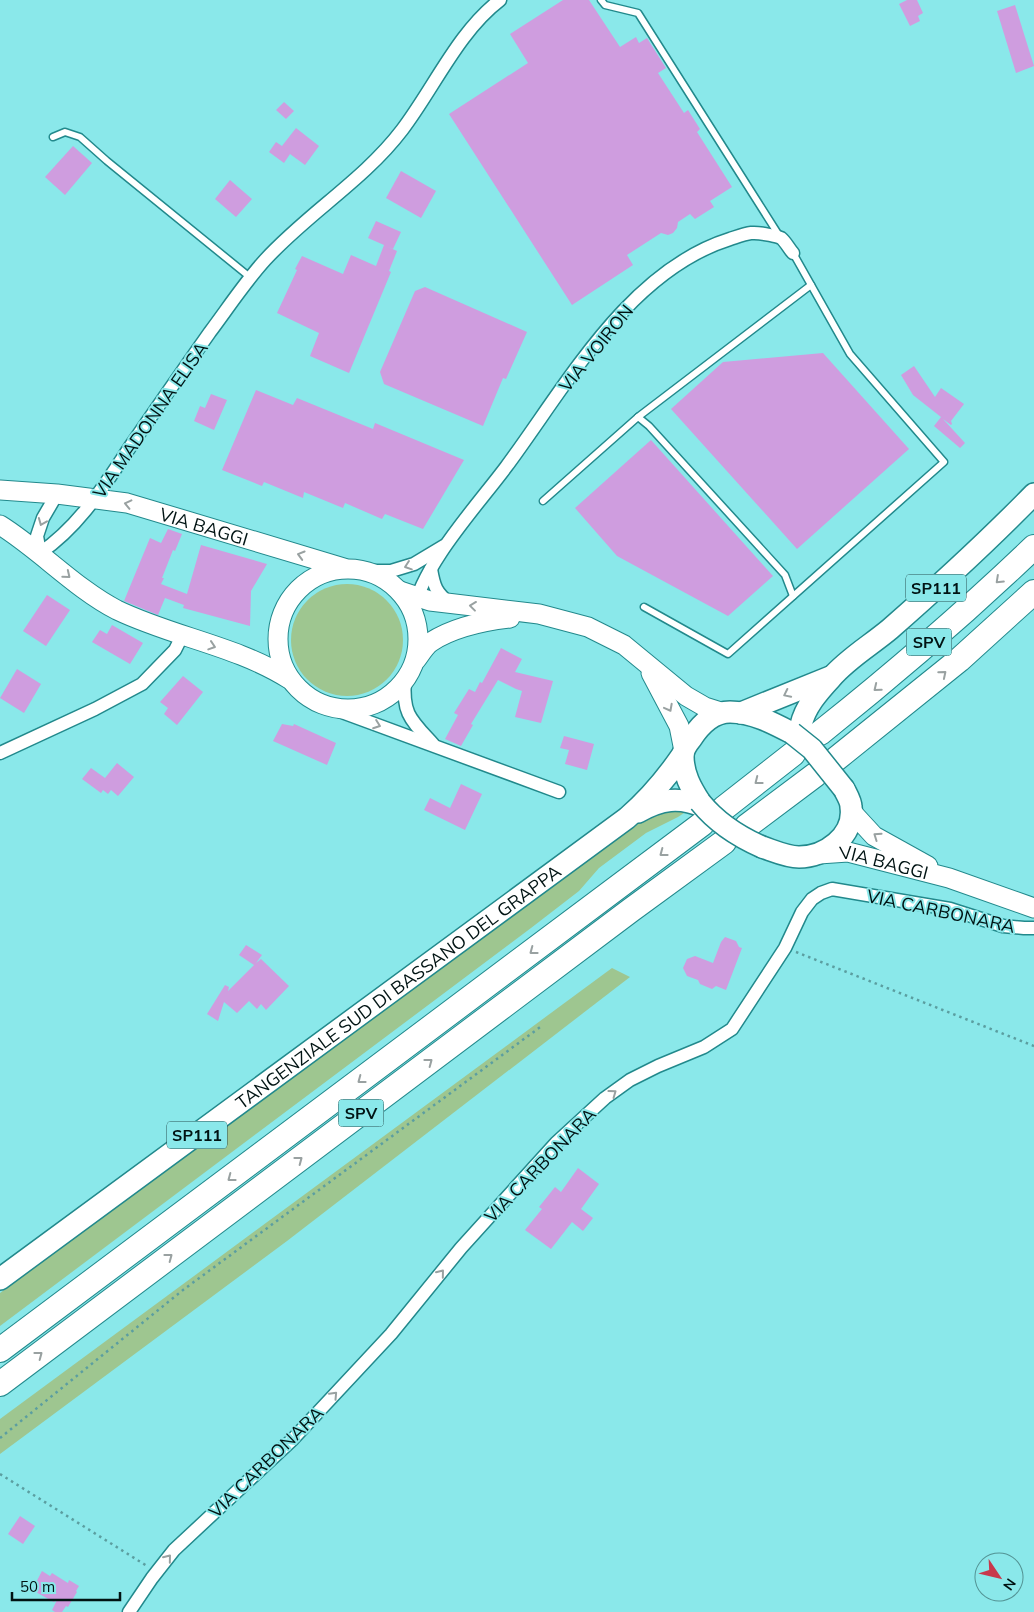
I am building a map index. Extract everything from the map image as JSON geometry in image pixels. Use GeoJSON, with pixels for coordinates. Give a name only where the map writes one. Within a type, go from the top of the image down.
{"type":"FeatureCollection","features":[{"type":"Feature","properties":{"kind":"highway","name":"SPV"},"geometry":{"type":"LineString","coordinates":[[0,1350],[706,809],[882,684],[1034,547]]}},
{"type":"Feature","properties":{"kind":"highway","name":"SPV"},"geometry":{"type":"LineString","coordinates":[[836,759],[959,660],[1034,592]]}},
{"type":"Feature","properties":{"kind":"highway"},"geometry":{"type":"LineString","coordinates":[[747,826],[814,775]]}},
{"type":"Feature","properties":{"kind":"highway","name":"SPV"},"geometry":{"type":"LineString","coordinates":[[0,1384],[630,910],[724,842]]}},
{"type":"Feature","properties":{"kind":"main road","name":"VIA BAGGI"},"geometry":{"type":"LineString","coordinates":[[0,490],[57,494],[127,503],[347,569],[366,571],[390,582],[410,600],[417,628],[418,645],[414,662],[405,680],[391,695],[372,705],[352,710],[331,708],[315,702],[301,692],[289,679],[269,666],[152,626],[115,608],[82,587],[40,553],[0,525]]}},
{"type":"Feature","properties":{"kind":"main road","name":"TANGENZIALE SUD DI BASSANO DEL GRAPPA"},"geometry":{"type":"LineString","coordinates":[[804,739],[804,716],[809,705],[832,676],[889,630],[928,595],[1034,494]]}},
{"type":"Feature","properties":{"kind":"main road","name":"VIA BAGGI"},"geometry":{"type":"LineString","coordinates":[[289,679],[281,662],[277,644],[279,624],[285,607],[296,591],[311,579],[328,571],[347,569]]}},
{"type":"Feature","properties":{"kind":"main road","name":"VIA BAGGI"},"geometry":{"type":"LineString","coordinates":[[410,600],[539,614],[588,627],[624,646],[686,696],[705,707],[732,713]]}},
{"type":"Feature","properties":{"kind":"main road","name":"VIA BAGGI"},"geometry":{"type":"LineString","coordinates":[[414,662],[430,643],[456,630],[484,621],[539,614]]}},
{"type":"Feature","properties":{"kind":"main road","name":"VIA BAGGI"},"geometry":{"type":"LineString","coordinates":[[648,667],[679,726],[683,753]]}},
{"type":"Feature","properties":{"kind":"main road","name":"TANGENZIALE SUD DI BASSANO DEL GRAPPA"},"geometry":{"type":"LineString","coordinates":[[0,1279],[627,818],[647,800],[668,776],[699,726],[710,718],[732,713],[832,676]]}},
{"type":"Feature","properties":{"kind":"main road"},"geometry":{"type":"LineString","coordinates":[[683,753],[689,785],[706,809],[723,826],[743,839],[762,847],[798,857],[819,854],[836,844],[849,824],[851,811],[851,805],[844,789],[804,739],[765,719],[732,713]]}},
{"type":"Feature","properties":{"kind":"main road","name":"TANGENZIALE SUD DI BASSANO DEL GRAPPA"},"geometry":{"type":"LineString","coordinates":[[627,818],[652,804],[681,799],[706,809]]}},
{"type":"Feature","properties":{"kind":"main road","name":"VIA BAGGI"},"geometry":{"type":"LineString","coordinates":[[851,811],[874,836],[949,878]]}},
{"type":"Feature","properties":{"kind":"main road","name":"VIA BAGGI"},"geometry":{"type":"LineString","coordinates":[[819,854],[848,852],[949,878],[1034,908]]}},
{"type":"Feature","properties":{"kind":"street","name":"VIA MADONNA ELISA"},"geometry":{"type":"LineString","coordinates":[[40,553],[65,533],[95,499],[227,308],[265,260],[316,212],[371,165],[402,130],[464,38],[489,8],[500,0]]}},
{"type":"Feature","properties":{"kind":"street","name":"VIA VOIRON"},"geometry":{"type":"LineString","coordinates":[[410,600],[446,545],[580,364],[618,316],[655,281],[688,256],[724,241],[753,232],[780,238]]}},
{"type":"Feature","properties":{"kind":"street"},"geometry":{"type":"LineString","coordinates":[[780,238],[793,253]]}},
{"type":"Feature","properties":{"kind":"street"},"geometry":{"type":"LineString","coordinates":[[40,553],[37,536],[43,518],[57,494]]}},
{"type":"Feature","properties":{"kind":"street","name":"VIA VOIRON"},"geometry":{"type":"LineString","coordinates":[[366,571],[391,571],[414,564],[446,545]]}},
{"type":"Feature","properties":{"kind":"street"},"geometry":{"type":"LineString","coordinates":[[431,569],[433,584],[439,594],[450,604]]}},
{"type":"Feature","properties":{"kind":"street"},"geometry":{"type":"LineString","coordinates":[[0,753],[95,709],[142,684],[175,650],[182,636]]}},
{"type":"Feature","properties":{"kind":"street","name":"VIA BAGGI"},"geometry":{"type":"LineString","coordinates":[[405,680],[404,700],[412,721],[434,746]]}},
{"type":"Feature","properties":{"kind":"street","name":"VIA BAGGI"},"geometry":{"type":"LineString","coordinates":[[331,708],[558,792]]}},
{"type":"Feature","properties":{"kind":"street","name":"VIA CARBONARA"},"geometry":{"type":"LineString","coordinates":[[130,1612],[174,1550],[293,1439],[378,1348],[467,1242],[556,1143],[605,1098],[630,1080],[704,1047],[732,1028],[785,948],[802,912],[812,899],[832,889],[950,909],[1003,926],[1034,928]]}},
{"type":"Feature","properties":{"kind":"lane"},"geometry":{"type":"LineString","coordinates":[[601,0],[605,5],[638,13],[780,238]]}},
{"type":"Feature","properties":{"kind":"lane"},"geometry":{"type":"LineString","coordinates":[[53,137],[65,132],[80,137],[251,278]]}},
{"type":"Feature","properties":{"kind":"lane"},"geometry":{"type":"LineString","coordinates":[[644,607],[728,654],[944,462],[850,354],[793,253]]}},
{"type":"Feature","properties":{"kind":"lane"},"geometry":{"type":"LineString","coordinates":[[543,501],[638,417],[811,285]]}},
{"type":"Feature","properties":{"kind":"lane"},"geometry":{"type":"LineString","coordinates":[[638,417],[649,426],[785,575],[793,596]]}},
{"type":"Feature","properties":{"kind":"path"},"geometry":{"type":"LineString","coordinates":[[785,948],[1034,1046]]}},
{"type":"Feature","properties":{"kind":"path"},"geometry":{"type":"LineString","coordinates":[[0,1438],[183,1290],[543,1025]]}},
{"type":"Feature","properties":{"kind":"path"},"geometry":{"type":"LineString","coordinates":[[0,1474],[157,1572]]}},
{"type":"Feature","properties":{"kind":"green space"},"geometry":{"type":"Polygon","coordinates":[[[347,584],[368,588],[387,600],[399,619],[403,640],[399,661],[387,680],[368,692],[347,696],[326,692],[307,680],[295,661],[291,640],[295,619],[307,600],[326,588],[347,584]]]}},
{"type":"Feature","properties":{"kind":"green space"},"geometry":{"type":"Polygon","coordinates":[[[675,806],[690,809],[646,833],[599,868],[579,891],[531,928],[0,1326],[0,1293],[635,824],[675,806]]]}},
{"type":"Feature","properties":{"kind":"green space"},"geometry":{"type":"Polygon","coordinates":[[[612,968],[630,977],[287,1241],[0,1454],[0,1419],[612,968]]]}},
{"type":"Feature","properties":{"kind":"building"},"geometry":{"type":"Polygon","coordinates":[[[563,0],[589,0],[620,47],[636,37],[639,43],[647,38],[666,68],[658,73],[684,113],[688,110],[700,129],[697,132],[732,187],[710,201],[714,207],[695,219],[690,214],[678,222],[677,228],[673,233],[668,235],[661,233],[627,255],[633,265],[572,305],[449,114],[528,63],[510,34],[563,0]]]}},
{"type":"Feature","properties":{"kind":"building"},"geometry":{"type":"Polygon","coordinates":[[[907,0],[917,0],[923,13],[918,16],[920,21],[910,26],[899,4],[907,0]]]}},
{"type":"Feature","properties":{"kind":"building"},"geometry":{"type":"Polygon","coordinates":[[[1015,5],[1034,66],[1016,73],[997,11],[1015,5]]]}},
{"type":"Feature","properties":{"kind":"building"},"geometry":{"type":"Polygon","coordinates":[[[284,102],[294,111],[286,119],[276,110],[284,102]]]}},
{"type":"Feature","properties":{"kind":"building"},"geometry":{"type":"Polygon","coordinates":[[[296,128],[319,146],[305,165],[290,154],[284,163],[269,152],[276,142],[282,146],[296,128]]]}},
{"type":"Feature","properties":{"kind":"building"},"geometry":{"type":"Polygon","coordinates":[[[73,146],[92,163],[65,195],[45,177],[73,146]]]}},
{"type":"Feature","properties":{"kind":"building"},"geometry":{"type":"Polygon","coordinates":[[[401,171],[436,191],[421,218],[386,198],[401,171]]]}},
{"type":"Feature","properties":{"kind":"building"},"geometry":{"type":"Polygon","coordinates":[[[230,180],[252,199],[236,217],[215,199],[230,180]]]}},
{"type":"Feature","properties":{"kind":"building"},"geometry":{"type":"Polygon","coordinates":[[[376,221],[401,232],[393,249],[388,247],[397,251],[389,271],[391,272],[349,373],[310,356],[319,333],[277,313],[302,256],[343,274],[351,255],[376,266],[384,245],[368,238],[376,221]]]}},
{"type":"Feature","properties":{"kind":"building"},"geometry":{"type":"Polygon","coordinates":[[[425,287],[527,332],[506,379],[503,378],[483,426],[384,384],[380,372],[415,291],[425,287]]]}},
{"type":"Feature","properties":{"kind":"building"},"geometry":{"type":"Polygon","coordinates":[[[823,353],[909,449],[797,549],[671,409],[723,362],[823,353]]]}},
{"type":"Feature","properties":{"kind":"building"},"geometry":{"type":"Polygon","coordinates":[[[914,366],[935,397],[941,388],[964,404],[951,421],[951,425],[943,419],[965,443],[960,448],[934,426],[941,417],[913,395],[901,375],[914,366]]]}},
{"type":"Feature","properties":{"kind":"building"},"geometry":{"type":"Polygon","coordinates":[[[256,390],[293,405],[297,398],[373,429],[375,423],[464,460],[423,529],[385,514],[382,519],[345,503],[343,508],[304,492],[303,498],[264,482],[262,486],[222,470],[256,390]]]}},
{"type":"Feature","properties":{"kind":"building"},"geometry":{"type":"Polygon","coordinates":[[[211,394],[227,400],[214,430],[194,421],[200,406],[205,408],[211,394]]]}},
{"type":"Feature","properties":{"kind":"building"},"geometry":{"type":"Polygon","coordinates":[[[651,440],[773,576],[728,616],[617,556],[575,508],[651,440]]]}},
{"type":"Feature","properties":{"kind":"building"},"geometry":{"type":"Polygon","coordinates":[[[168,529],[182,534],[175,551],[173,550],[161,584],[187,594],[201,545],[267,564],[251,591],[250,626],[183,608],[184,605],[165,598],[158,615],[124,601],[150,538],[161,543],[168,529]]]}},
{"type":"Feature","properties":{"kind":"building"},"geometry":{"type":"Polygon","coordinates":[[[47,595],[70,610],[46,646],[23,631],[47,595]]]}},
{"type":"Feature","properties":{"kind":"building"},"geometry":{"type":"Polygon","coordinates":[[[112,625],[143,643],[130,664],[92,642],[100,630],[107,634],[112,625]]]}},
{"type":"Feature","properties":{"kind":"building"},"geometry":{"type":"Polygon","coordinates":[[[501,648],[522,659],[515,672],[553,681],[541,723],[515,717],[522,691],[498,680],[471,724],[473,725],[461,746],[445,739],[458,715],[454,713],[469,689],[475,692],[480,682],[482,683],[501,648]]]}},
{"type":"Feature","properties":{"kind":"building"},"geometry":{"type":"Polygon","coordinates":[[[17,669],[41,684],[24,713],[0,698],[17,669]]]}},
{"type":"Feature","properties":{"kind":"building"},"geometry":{"type":"Polygon","coordinates":[[[183,676],[203,692],[177,725],[164,714],[168,708],[160,702],[183,676]]]}},
{"type":"Feature","properties":{"kind":"building"},"geometry":{"type":"Polygon","coordinates":[[[282,724],[293,726],[294,724],[336,743],[327,765],[273,741],[282,724]]]}},
{"type":"Feature","properties":{"kind":"building"},"geometry":{"type":"Polygon","coordinates":[[[564,736],[594,744],[587,770],[565,764],[569,750],[560,748],[564,736]]]}},
{"type":"Feature","properties":{"kind":"building"},"geometry":{"type":"Polygon","coordinates":[[[117,763],[134,777],[118,796],[111,790],[108,794],[103,790],[101,793],[82,779],[91,768],[105,778],[117,763]]]}},
{"type":"Feature","properties":{"kind":"building"},"geometry":{"type":"Polygon","coordinates":[[[461,784],[482,794],[465,830],[424,810],[430,798],[450,808],[461,784]]]}},
{"type":"Feature","properties":{"kind":"building"},"geometry":{"type":"Polygon","coordinates":[[[725,937],[736,941],[739,947],[742,948],[726,990],[716,986],[712,989],[700,984],[698,980],[687,976],[683,968],[687,959],[695,956],[713,963],[721,942],[725,937]]]}},
{"type":"Feature","properties":{"kind":"building"},"geometry":{"type":"Polygon","coordinates":[[[246,945],[262,955],[256,963],[261,959],[289,986],[266,1010],[261,1004],[257,1009],[249,1001],[237,1013],[224,1002],[218,1021],[207,1014],[225,985],[229,987],[228,991],[254,965],[239,955],[246,945]]]}},
{"type":"Feature","properties":{"kind":"building"},"geometry":{"type":"Polygon","coordinates":[[[578,1168],[599,1184],[581,1209],[593,1218],[583,1231],[572,1222],[551,1249],[525,1230],[542,1209],[539,1207],[555,1187],[561,1192],[578,1168]]]}},
{"type":"Feature","properties":{"kind":"building"},"geometry":{"type":"Polygon","coordinates":[[[20,1516],[35,1526],[23,1544],[8,1534],[20,1516]]]}},
{"type":"Feature","properties":{"kind":"building"},"geometry":{"type":"Polygon","coordinates":[[[42,1571],[50,1576],[52,1573],[68,1583],[69,1580],[79,1586],[68,1607],[66,1606],[62,1612],[52,1610],[57,1600],[54,1602],[32,1590],[42,1571]]]}}]}
